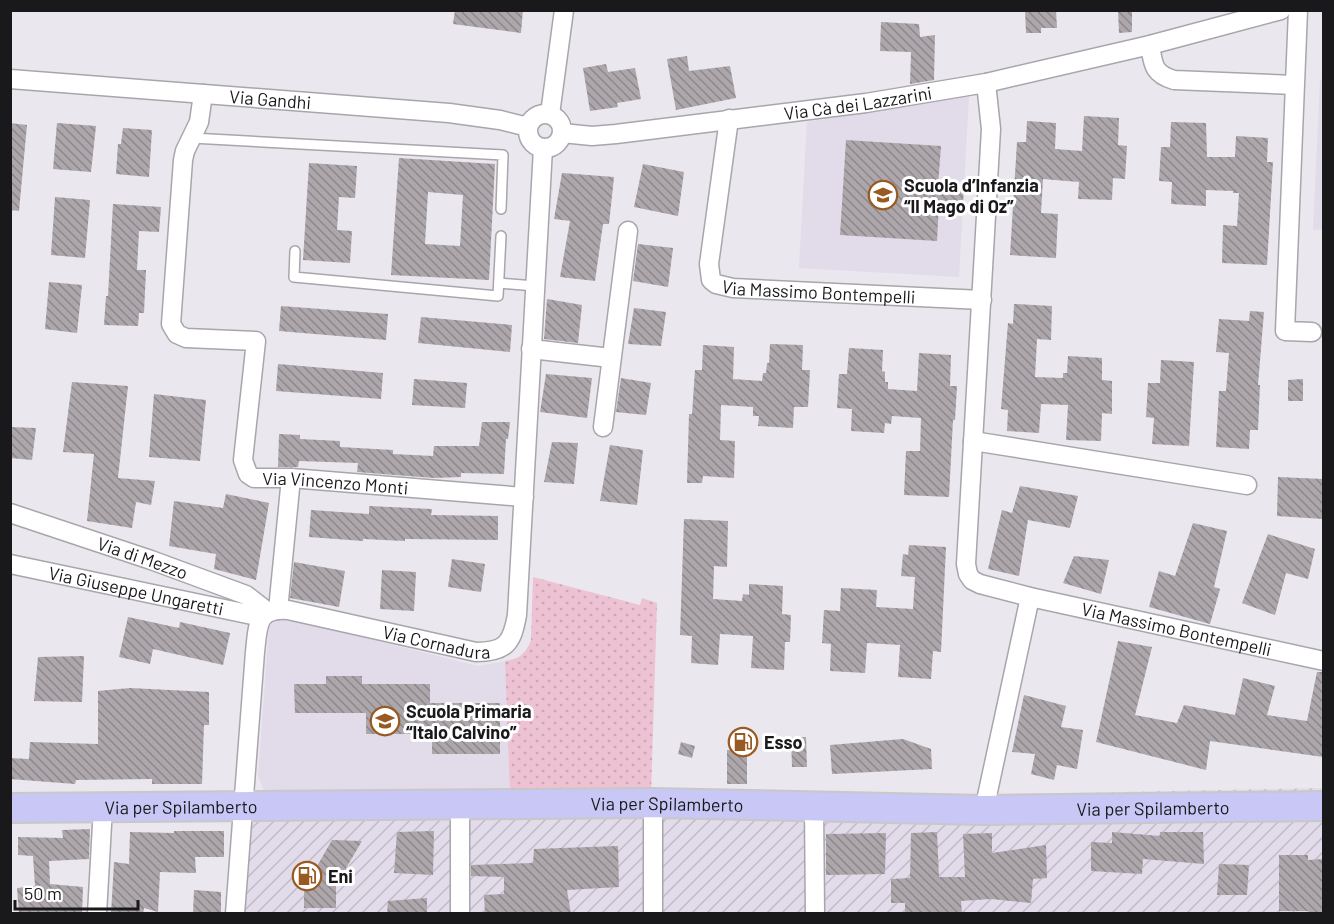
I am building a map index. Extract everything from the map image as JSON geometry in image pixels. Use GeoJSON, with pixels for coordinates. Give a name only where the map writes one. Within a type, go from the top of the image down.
{"type":"FeatureCollection","features":[{"type":"Feature","properties":{"kind":"main road","name":"Via per Spilamberto"},"geometry":{"type":"LineString","coordinates":[[10,808],[653,803],[984,810],[1323,806]]}},
{"type":"Feature","properties":{"kind":"street"},"geometry":{"type":"LineString","coordinates":[[550,114],[564,10]]}},
{"type":"Feature","properties":{"kind":"street","name":"Via Cà dei Lazzarini"},"geometry":{"type":"LineString","coordinates":[[562,133],[604,135],[866,103],[986,83],[1149,45],[1281,10]]}},
{"type":"Feature","properties":{"kind":"street"},"geometry":{"type":"LineString","coordinates":[[1298,10],[1285,331],[1312,332]]}},
{"type":"Feature","properties":{"kind":"street"},"geometry":{"type":"LineString","coordinates":[[1149,45],[1156,71],[1163,77],[1174,80],[1294,85]]}},
{"type":"Feature","properties":{"kind":"street","name":"Via Gandhi"},"geometry":{"type":"LineString","coordinates":[[10,79],[465,115],[528,127]]}},
{"type":"Feature","properties":{"kind":"street","name":"Via Massimo Bontempelli"},"geometry":{"type":"LineString","coordinates":[[986,83],[991,129],[966,564],[968,574],[972,580],[980,584],[1030,597],[1323,662]]}},
{"type":"Feature","properties":{"kind":"street","name":"Via Vincenzo Monti"},"geometry":{"type":"LineString","coordinates":[[203,94],[199,122],[183,160],[171,324],[177,334],[186,338],[256,341],[243,460],[248,474],[254,478],[291,478],[524,497]]}},
{"type":"Feature","properties":{"kind":"street"},"geometry":{"type":"LineString","coordinates":[[544,113],[550,114],[560,121],[562,133],[556,144],[543,148],[537,147],[529,138],[528,127],[534,117],[544,113]]}},
{"type":"Feature","properties":{"kind":"street","name":"Via Massimo Bontempelli"},"geometry":{"type":"LineString","coordinates":[[729,119],[709,264],[711,280],[716,284],[733,288],[982,300]]}},
{"type":"Feature","properties":{"kind":"street","name":"Via Cornadura"},"geometry":{"type":"LineString","coordinates":[[270,613],[476,652],[499,650],[508,645],[517,615],[543,148]]}},
{"type":"Feature","properties":{"kind":"street"},"geometry":{"type":"LineString","coordinates":[[603,427],[628,231]]}},
{"type":"Feature","properties":{"kind":"street"},"geometry":{"type":"LineString","coordinates":[[531,350],[611,358]]}},
{"type":"Feature","properties":{"kind":"street"},"geometry":{"type":"LineString","coordinates":[[973,441],[1247,485]]}},
{"type":"Feature","properties":{"kind":"street"},"geometry":{"type":"LineString","coordinates":[[235,914],[258,625],[270,613],[291,478]]}},
{"type":"Feature","properties":{"kind":"street","name":"Via di Mezzo"},"geometry":{"type":"LineString","coordinates":[[10,513],[151,560],[246,595],[270,613]]}},
{"type":"Feature","properties":{"kind":"street","name":"Via Giuseppe Ungaretti"},"geometry":{"type":"LineString","coordinates":[[10,564],[270,613]]}},
{"type":"Feature","properties":{"kind":"street"},"geometry":{"type":"LineString","coordinates":[[984,810],[1030,597]]}},
{"type":"Feature","properties":{"kind":"street"},"geometry":{"type":"LineString","coordinates":[[653,803],[653,914]]}},
{"type":"Feature","properties":{"kind":"street"},"geometry":{"type":"LineString","coordinates":[[460,806],[460,914]]}},
{"type":"Feature","properties":{"kind":"street"},"geometry":{"type":"LineString","coordinates":[[814,806],[815,914]]}},
{"type":"Feature","properties":{"kind":"street"},"geometry":{"type":"LineString","coordinates":[[97,914],[103,807]]}},
{"type":"Feature","properties":{"kind":"lane"},"geometry":{"type":"LineString","coordinates":[[192,138],[503,155],[501,209]]}},
{"type":"Feature","properties":{"kind":"lane"},"geometry":{"type":"LineString","coordinates":[[295,251],[294,277],[498,296],[501,236]]}},
{"type":"Feature","properties":{"kind":"lane"},"geometry":{"type":"LineString","coordinates":[[499,283],[535,286]]}},
{"type":"Feature","properties":{"kind":"shaded area"},"geometry":{"type":"Polygon","coordinates":[[[1323,79],[1323,229],[1313,230],[1320,80],[1323,79]]]}},
{"type":"Feature","properties":{"kind":"shaded area","name":"Scuola d’Infanzia “Il Mago di Oz”"},"geometry":{"type":"Polygon","coordinates":[[[969,96],[959,277],[799,268],[807,122],[969,96]]]}},
{"type":"Feature","properties":{"kind":"shaded area"},"geometry":{"type":"Polygon","coordinates":[[[533,577],[640,605],[642,598],[657,603],[651,795],[510,796],[505,661],[521,655],[531,640],[533,577]]]}},
{"type":"Feature","properties":{"kind":"shaded area","name":"Scuola Primaria “Italo Calvino”"},"geometry":{"type":"Polygon","coordinates":[[[281,617],[478,666],[505,661],[510,796],[270,796],[264,791],[258,776],[269,627],[281,617]]]}},
{"type":"Feature","properties":{"kind":"shaded area"},"geometry":{"type":"Polygon","coordinates":[[[1323,788],[1323,913],[240,914],[245,806],[606,802],[1323,788]]]}},
{"type":"Feature","properties":{"kind":"building"},"geometry":{"type":"Polygon","coordinates":[[[455,10],[523,10],[521,33],[453,24],[455,10]]]}},
{"type":"Feature","properties":{"kind":"building"},"geometry":{"type":"Polygon","coordinates":[[[1025,10],[1056,10],[1057,28],[1041,28],[1041,33],[1026,33],[1025,10]]]}},
{"type":"Feature","properties":{"kind":"building"},"geometry":{"type":"Polygon","coordinates":[[[1118,10],[1132,10],[1132,32],[1119,33],[1118,10]]]}},
{"type":"Feature","properties":{"kind":"building"},"geometry":{"type":"Polygon","coordinates":[[[881,22],[919,24],[920,37],[935,35],[934,80],[910,84],[911,52],[880,51],[881,22]]]}},
{"type":"Feature","properties":{"kind":"building"},"geometry":{"type":"Polygon","coordinates":[[[687,56],[689,71],[730,66],[736,98],[676,110],[667,59],[687,56]]]}},
{"type":"Feature","properties":{"kind":"building"},"geometry":{"type":"Polygon","coordinates":[[[606,64],[608,72],[635,68],[641,99],[617,103],[618,107],[590,111],[583,68],[606,64]]]}},
{"type":"Feature","properties":{"kind":"building"},"geometry":{"type":"Polygon","coordinates":[[[1084,116],[1119,118],[1118,145],[1127,146],[1125,179],[1113,178],[1112,200],[1078,199],[1079,182],[1043,179],[1041,213],[1058,214],[1056,258],[1010,255],[1017,142],[1026,142],[1027,121],[1056,123],[1055,149],[1082,151],[1084,116]]]}},
{"type":"Feature","properties":{"kind":"building"},"geometry":{"type":"Polygon","coordinates":[[[1171,122],[1206,123],[1207,157],[1235,157],[1236,136],[1268,138],[1267,162],[1273,162],[1267,265],[1222,263],[1223,225],[1237,226],[1239,193],[1206,190],[1206,206],[1171,204],[1172,182],[1159,181],[1161,147],[1170,147],[1171,122]]]}},
{"type":"Feature","properties":{"kind":"building"},"geometry":{"type":"Polygon","coordinates":[[[10,123],[27,125],[19,211],[10,210],[10,123]]]}},
{"type":"Feature","properties":{"kind":"building"},"geometry":{"type":"Polygon","coordinates":[[[57,123],[96,126],[91,172],[53,169],[57,123]]]}},
{"type":"Feature","properties":{"kind":"building"},"geometry":{"type":"Polygon","coordinates":[[[123,128],[152,130],[149,177],[116,174],[118,144],[121,144],[123,128]]]}},
{"type":"Feature","properties":{"kind":"building"},"geometry":{"type":"Polygon","coordinates":[[[846,140],[941,146],[938,186],[964,188],[963,203],[939,202],[937,241],[840,235],[846,140]]]}},
{"type":"Feature","properties":{"kind":"building"},"geometry":{"type":"Polygon","coordinates":[[[399,158],[495,164],[489,280],[391,275],[399,158]],[[428,192],[425,244],[460,246],[463,195],[428,192]]]}},
{"type":"Feature","properties":{"kind":"building"},"geometry":{"type":"Polygon","coordinates":[[[309,163],[357,166],[355,198],[339,197],[337,230],[352,231],[350,263],[303,260],[309,163]]]}},
{"type":"Feature","properties":{"kind":"building"},"geometry":{"type":"Polygon","coordinates":[[[643,164],[684,172],[678,216],[634,207],[643,164]]]}},
{"type":"Feature","properties":{"kind":"building"},"geometry":{"type":"Polygon","coordinates":[[[562,173],[614,177],[609,224],[603,224],[595,281],[560,277],[570,221],[554,219],[562,173]]]}},
{"type":"Feature","properties":{"kind":"building"},"geometry":{"type":"Polygon","coordinates":[[[55,197],[90,200],[85,258],[51,255],[55,197]]]}},
{"type":"Feature","properties":{"kind":"building"},"geometry":{"type":"Polygon","coordinates":[[[113,204],[161,207],[159,232],[139,231],[137,270],[146,270],[144,313],[139,313],[138,326],[104,325],[106,296],[108,296],[113,204]]]}},
{"type":"Feature","properties":{"kind":"building"},"geometry":{"type":"Polygon","coordinates":[[[638,244],[673,248],[668,287],[633,281],[638,244]]]}},
{"type":"Feature","properties":{"kind":"building"},"geometry":{"type":"Polygon","coordinates":[[[49,282],[82,285],[77,333],[45,329],[49,282]]]}},
{"type":"Feature","properties":{"kind":"building"},"geometry":{"type":"Polygon","coordinates":[[[547,299],[582,305],[578,343],[544,339],[547,299]]]}},
{"type":"Feature","properties":{"kind":"building"},"geometry":{"type":"Polygon","coordinates":[[[1014,304],[1052,306],[1051,340],[1037,339],[1035,377],[1063,378],[1063,373],[1067,373],[1068,356],[1102,358],[1102,380],[1112,381],[1112,414],[1102,413],[1101,441],[1066,440],[1068,405],[1041,404],[1039,433],[1007,431],[1008,410],[1001,409],[1008,323],[1013,324],[1014,304]]]}},
{"type":"Feature","properties":{"kind":"building"},"geometry":{"type":"Polygon","coordinates":[[[281,306],[388,314],[386,340],[279,331],[281,306]]]}},
{"type":"Feature","properties":{"kind":"building"},"geometry":{"type":"Polygon","coordinates":[[[634,308],[666,312],[661,346],[628,344],[634,308]]]}},
{"type":"Feature","properties":{"kind":"building"},"geometry":{"type":"Polygon","coordinates":[[[1250,311],[1264,312],[1258,385],[1260,385],[1258,430],[1250,430],[1249,449],[1216,447],[1219,391],[1226,391],[1229,353],[1216,352],[1219,319],[1249,321],[1250,311]]]}},
{"type":"Feature","properties":{"kind":"building"},"geometry":{"type":"Polygon","coordinates":[[[421,317],[512,325],[510,352],[418,343],[421,317]]]}},
{"type":"Feature","properties":{"kind":"building"},"geometry":{"type":"Polygon","coordinates":[[[770,344],[803,345],[802,370],[810,370],[808,407],[794,407],[793,428],[758,426],[759,416],[753,416],[753,407],[721,405],[720,440],[735,441],[734,478],[703,476],[702,483],[687,483],[689,414],[692,414],[695,370],[702,370],[703,345],[734,347],[733,379],[762,381],[763,373],[766,373],[767,363],[769,363],[770,344]]]}},
{"type":"Feature","properties":{"kind":"building"},"geometry":{"type":"Polygon","coordinates":[[[849,348],[883,350],[882,371],[885,372],[888,389],[917,391],[919,353],[951,355],[950,386],[957,386],[949,497],[904,495],[906,451],[920,451],[921,418],[892,416],[891,424],[885,423],[884,433],[851,431],[852,409],[837,408],[839,374],[847,374],[849,348]]]}},
{"type":"Feature","properties":{"kind":"building"},"geometry":{"type":"Polygon","coordinates":[[[1161,360],[1194,362],[1189,446],[1152,444],[1154,418],[1146,417],[1148,383],[1160,383],[1161,360]]]}},
{"type":"Feature","properties":{"kind":"building"},"geometry":{"type":"Polygon","coordinates":[[[278,364],[383,373],[381,399],[276,391],[278,364]]]}},
{"type":"Feature","properties":{"kind":"building"},"geometry":{"type":"Polygon","coordinates":[[[546,374],[592,378],[587,418],[540,412],[546,374]]]}},
{"type":"Feature","properties":{"kind":"building"},"geometry":{"type":"Polygon","coordinates":[[[621,378],[651,383],[646,415],[616,412],[621,378]]]}},
{"type":"Feature","properties":{"kind":"building"},"geometry":{"type":"Polygon","coordinates":[[[414,379],[467,383],[465,408],[412,405],[414,379]]]}},
{"type":"Feature","properties":{"kind":"building"},"geometry":{"type":"Polygon","coordinates":[[[1303,379],[1303,401],[1288,401],[1288,380],[1303,379]]]}},
{"type":"Feature","properties":{"kind":"building"},"geometry":{"type":"Polygon","coordinates":[[[72,382],[128,386],[118,478],[155,481],[151,505],[136,502],[132,528],[87,521],[94,454],[63,452],[72,382]]]}},
{"type":"Feature","properties":{"kind":"building"},"geometry":{"type":"Polygon","coordinates":[[[154,394],[206,400],[200,461],[149,457],[154,394]]]}},
{"type":"Feature","properties":{"kind":"building"},"geometry":{"type":"Polygon","coordinates":[[[482,422],[510,422],[508,439],[506,439],[504,474],[461,473],[461,477],[434,478],[357,472],[358,463],[299,461],[298,467],[278,467],[279,434],[300,435],[300,439],[340,441],[340,447],[393,450],[393,454],[433,456],[434,446],[479,446],[482,422]]]}},
{"type":"Feature","properties":{"kind":"building"},"geometry":{"type":"Polygon","coordinates":[[[10,427],[36,428],[32,460],[10,458],[10,427]]]}},
{"type":"Feature","properties":{"kind":"building"},"geometry":{"type":"Polygon","coordinates":[[[552,442],[578,443],[574,484],[544,482],[552,442]]]}},
{"type":"Feature","properties":{"kind":"building"},"geometry":{"type":"Polygon","coordinates":[[[610,445],[643,450],[637,505],[600,501],[610,445]]]}},
{"type":"Feature","properties":{"kind":"building"},"geometry":{"type":"Polygon","coordinates":[[[1278,477],[1323,479],[1323,519],[1277,516],[1278,477]]]}},
{"type":"Feature","properties":{"kind":"building"},"geometry":{"type":"Polygon","coordinates":[[[1020,486],[1078,496],[1070,528],[1028,520],[1019,576],[988,569],[1002,510],[1012,513],[1020,486]]]}},
{"type":"Feature","properties":{"kind":"building"},"geometry":{"type":"Polygon","coordinates":[[[226,494],[269,503],[256,580],[214,569],[216,554],[169,546],[174,501],[223,508],[226,494]]]}},
{"type":"Feature","properties":{"kind":"building"},"geometry":{"type":"Polygon","coordinates":[[[369,506],[432,509],[431,515],[498,516],[498,540],[363,539],[363,541],[309,537],[311,510],[369,514],[369,506]]]}},
{"type":"Feature","properties":{"kind":"building"},"geometry":{"type":"Polygon","coordinates":[[[684,519],[728,521],[727,567],[714,566],[713,599],[742,601],[743,594],[749,595],[749,584],[783,586],[782,614],[791,615],[790,642],[785,642],[784,670],[751,668],[753,636],[720,634],[718,665],[691,663],[692,636],[680,635],[684,519]]]}},
{"type":"Feature","properties":{"kind":"building"},"geometry":{"type":"Polygon","coordinates":[[[1193,523],[1227,531],[1214,587],[1220,589],[1210,624],[1149,607],[1159,571],[1175,576],[1193,523]]]}},
{"type":"Feature","properties":{"kind":"building"},"geometry":{"type":"Polygon","coordinates":[[[1268,534],[1315,549],[1308,579],[1286,573],[1275,615],[1242,603],[1268,534]]]}},
{"type":"Feature","properties":{"kind":"building"},"geometry":{"type":"Polygon","coordinates":[[[909,545],[946,547],[941,652],[933,651],[931,679],[898,677],[900,645],[867,643],[865,673],[830,671],[831,644],[822,643],[824,610],[840,611],[841,588],[877,590],[876,607],[913,609],[915,577],[901,576],[903,554],[908,555],[909,545]]]}},
{"type":"Feature","properties":{"kind":"building"},"geometry":{"type":"Polygon","coordinates":[[[1074,556],[1109,560],[1101,594],[1063,583],[1074,556]]]}},
{"type":"Feature","properties":{"kind":"building"},"geometry":{"type":"Polygon","coordinates":[[[452,559],[485,564],[481,592],[448,587],[452,559]]]}},
{"type":"Feature","properties":{"kind":"building"},"geometry":{"type":"Polygon","coordinates":[[[294,562],[345,571],[339,607],[290,598],[294,562]]]}},
{"type":"Feature","properties":{"kind":"building"},"geometry":{"type":"Polygon","coordinates":[[[382,570],[416,572],[414,611],[380,609],[382,570]]]}},
{"type":"Feature","properties":{"kind":"building"},"geometry":{"type":"Polygon","coordinates":[[[128,617],[179,628],[180,622],[230,633],[223,665],[153,649],[150,664],[119,657],[128,617]]]}},
{"type":"Feature","properties":{"kind":"building"},"geometry":{"type":"Polygon","coordinates":[[[1118,641],[1152,647],[1135,715],[1177,723],[1184,705],[1235,715],[1243,678],[1275,686],[1267,715],[1307,721],[1317,672],[1323,672],[1323,757],[1210,741],[1206,770],[1096,742],[1118,641]]]}},
{"type":"Feature","properties":{"kind":"building"},"geometry":{"type":"Polygon","coordinates":[[[84,656],[82,702],[34,701],[38,657],[84,656]]]}},
{"type":"Feature","properties":{"kind":"building"},"geometry":{"type":"Polygon","coordinates":[[[326,676],[362,676],[362,684],[430,684],[430,703],[500,703],[500,754],[432,754],[432,734],[366,734],[366,713],[295,713],[294,684],[326,684],[326,676]]]}},
{"type":"Feature","properties":{"kind":"building"},"geometry":{"type":"Polygon","coordinates":[[[130,688],[209,692],[209,725],[204,725],[202,784],[152,784],[152,779],[76,780],[75,784],[10,779],[10,758],[29,759],[30,742],[98,744],[98,691],[130,688]]]}},
{"type":"Feature","properties":{"kind":"building"},"geometry":{"type":"Polygon","coordinates":[[[1024,695],[1066,706],[1061,727],[1083,730],[1077,769],[1057,765],[1054,780],[1031,774],[1035,754],[1012,752],[1024,695]]]}},
{"type":"Feature","properties":{"kind":"building"},"geometry":{"type":"Polygon","coordinates":[[[791,737],[806,737],[807,767],[792,767],[791,737]]]}},
{"type":"Feature","properties":{"kind":"building"},"geometry":{"type":"Polygon","coordinates":[[[903,739],[931,749],[932,769],[832,774],[830,745],[903,739]]]}},
{"type":"Feature","properties":{"kind":"building"},"geometry":{"type":"Polygon","coordinates":[[[681,742],[695,746],[692,758],[678,754],[681,742]]]}},
{"type":"Feature","properties":{"kind":"building"},"geometry":{"type":"Polygon","coordinates":[[[727,750],[747,750],[747,784],[727,784],[727,750]]]}},
{"type":"Feature","properties":{"kind":"building"},"geometry":{"type":"Polygon","coordinates":[[[90,829],[89,859],[49,861],[50,884],[83,887],[82,914],[40,912],[40,914],[19,914],[17,888],[35,886],[33,856],[18,855],[18,837],[63,838],[62,830],[90,829]]]}},
{"type":"Feature","properties":{"kind":"building"},"geometry":{"type":"Polygon","coordinates":[[[174,831],[224,831],[224,857],[195,857],[196,873],[160,872],[158,912],[144,908],[143,914],[111,914],[114,862],[129,864],[130,832],[174,833],[174,831]]]}},
{"type":"Feature","properties":{"kind":"building"},"geometry":{"type":"Polygon","coordinates":[[[434,831],[433,875],[394,873],[397,832],[434,831]]]}},
{"type":"Feature","properties":{"kind":"building"},"geometry":{"type":"Polygon","coordinates":[[[937,832],[939,877],[965,877],[963,834],[992,833],[992,853],[1046,845],[1047,878],[1033,879],[1031,903],[991,899],[961,901],[962,914],[905,914],[905,903],[891,903],[891,879],[910,878],[911,833],[937,832]]]}},
{"type":"Feature","properties":{"kind":"building"},"geometry":{"type":"Polygon","coordinates":[[[1112,832],[1160,836],[1160,832],[1203,832],[1204,864],[1143,859],[1142,874],[1091,871],[1091,842],[1112,843],[1112,832]]]}},
{"type":"Feature","properties":{"kind":"building"},"geometry":{"type":"Polygon","coordinates":[[[886,833],[885,874],[826,875],[826,834],[886,833]]]}},
{"type":"Feature","properties":{"kind":"building"},"geometry":{"type":"Polygon","coordinates":[[[332,840],[362,841],[336,885],[336,908],[304,908],[304,889],[332,840]]]}},
{"type":"Feature","properties":{"kind":"building"},"geometry":{"type":"Polygon","coordinates":[[[618,846],[619,887],[567,890],[571,914],[485,914],[484,895],[504,894],[504,877],[471,876],[471,865],[533,863],[534,849],[618,846]]]}},
{"type":"Feature","properties":{"kind":"building"},"geometry":{"type":"Polygon","coordinates":[[[1279,855],[1308,855],[1308,860],[1323,859],[1323,914],[1309,914],[1309,911],[1279,911],[1279,855]]]}},
{"type":"Feature","properties":{"kind":"building"},"geometry":{"type":"Polygon","coordinates":[[[1219,864],[1249,865],[1247,895],[1217,895],[1219,864]]]}},
{"type":"Feature","properties":{"kind":"building"},"geometry":{"type":"Polygon","coordinates":[[[194,890],[221,892],[221,914],[193,914],[194,890]]]}},
{"type":"Feature","properties":{"kind":"building"},"geometry":{"type":"Polygon","coordinates":[[[427,898],[427,914],[387,914],[388,901],[427,898]]]}},
{"type":"Feature","properties":{"kind":"place","name":"Scuola d’Infanzia “Il Mago di Oz”"},"geometry":{"type":"Point","coordinates":[883,195]}},
{"type":"Feature","properties":{"kind":"place","name":"Scuola Primaria “Italo Calvino”"},"geometry":{"type":"Point","coordinates":[385,721]}},
{"type":"Feature","properties":{"kind":"place","name":"Esso"},"geometry":{"type":"Point","coordinates":[743,742]}},
{"type":"Feature","properties":{"kind":"place","name":"Eni"},"geometry":{"type":"Point","coordinates":[307,876]}}]}
